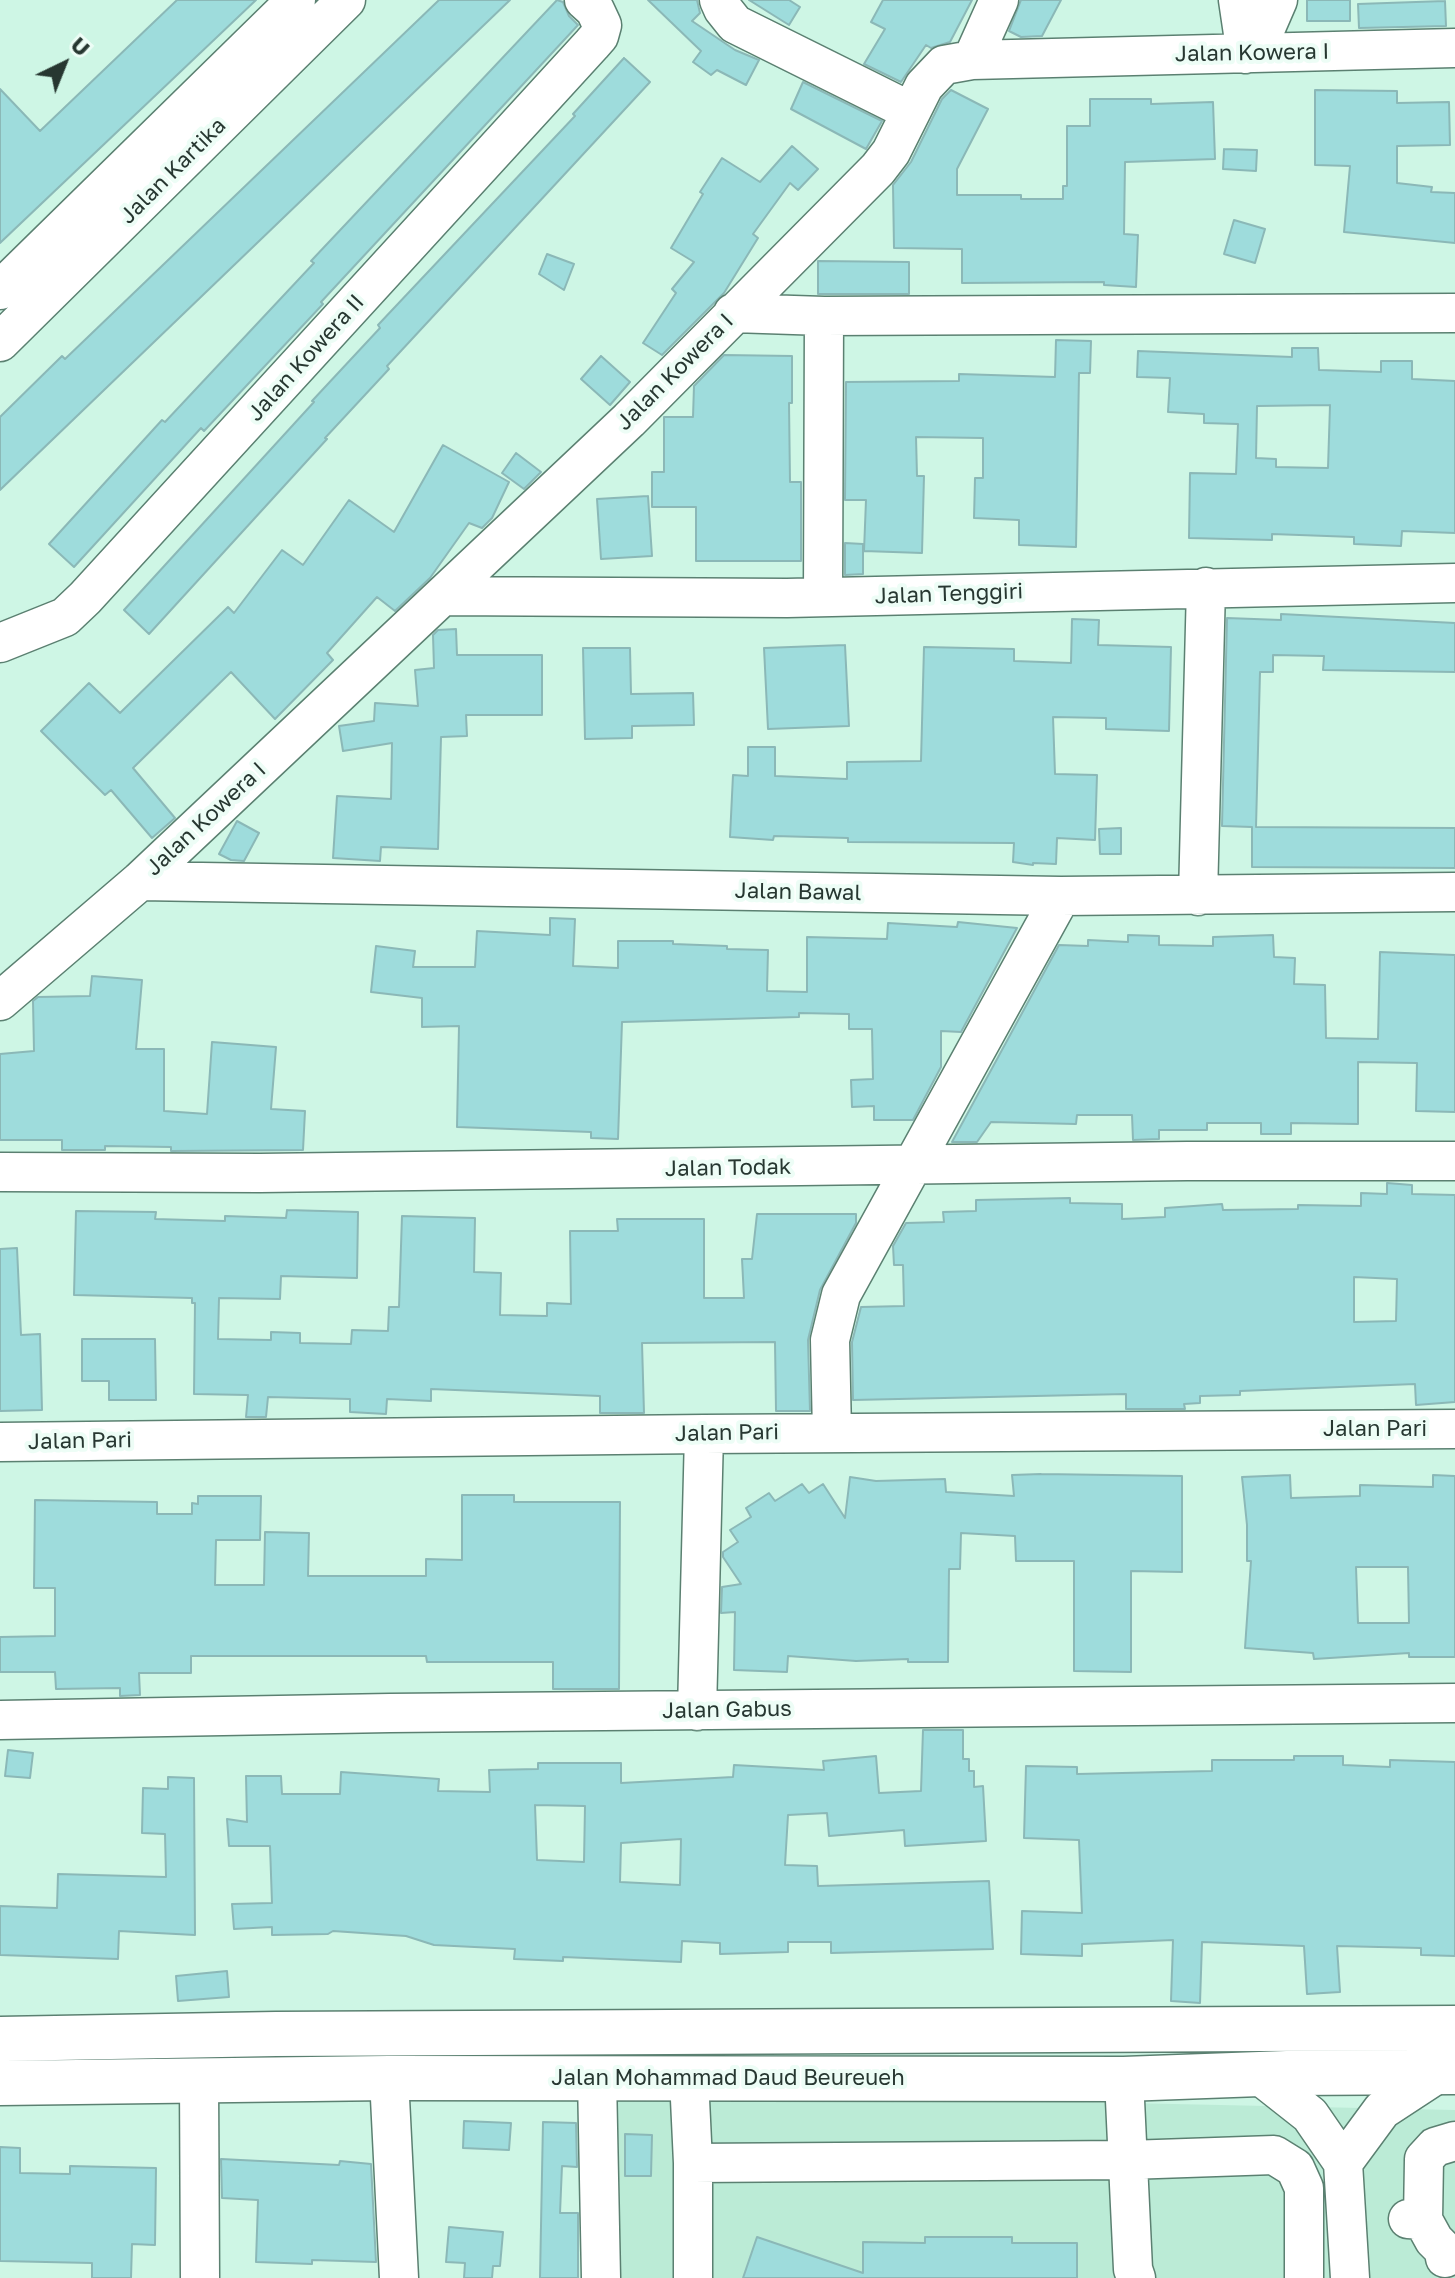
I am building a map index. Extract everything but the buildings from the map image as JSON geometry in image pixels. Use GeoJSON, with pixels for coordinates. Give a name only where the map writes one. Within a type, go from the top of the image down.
{"type":"FeatureCollection","features":[{"type":"Feature","properties":{"kind":"highway","name":"Jalan Mohammad Daud Beureueh"},"geometry":{"type":"LineString","coordinates":[[0,2039],[291,2034],[1455,2028]]}},
{"type":"Feature","properties":{"kind":"highway"},"geometry":{"type":"LineString","coordinates":[[1073,2030],[1076,2077]]}},
{"type":"Feature","properties":{"kind":"highway","name":"Jalan Mohammad Daud Beureueh"},"geometry":{"type":"LineString","coordinates":[[0,2083],[389,2078],[1124,2079],[1448,2072]]}},
{"type":"Feature","properties":{"kind":"street","name":"Jalan Kartika"},"geometry":{"type":"LineString","coordinates":[[0,290],[296,0]]}},
{"type":"Feature","properties":{"kind":"street","name":"Jalan Kartika"},"geometry":{"type":"LineString","coordinates":[[0,342],[346,0]]}},
{"type":"Feature","properties":{"kind":"street","name":"Jalan Kowera II"},"geometry":{"type":"LineString","coordinates":[[0,643],[65,617],[85,598],[592,44],[599,36],[602,25],[595,10],[584,0]]}},
{"type":"Feature","properties":{"kind":"street"},"geometry":{"type":"LineString","coordinates":[[719,0],[735,24],[910,111]]}},
{"type":"Feature","properties":{"kind":"street"},"geometry":{"type":"LineString","coordinates":[[972,60],[999,0]]}},
{"type":"Feature","properties":{"kind":"street"},"geometry":{"type":"LineString","coordinates":[[1238,0],[1251,53]]}},
{"type":"Feature","properties":{"kind":"street"},"geometry":{"type":"LineString","coordinates":[[1251,53],[1278,0]]}},
{"type":"Feature","properties":{"kind":"street","name":"Jalan Kowera I"},"geometry":{"type":"LineString","coordinates":[[0,1001],[140,881],[629,420],[878,169],[891,152],[910,111],[934,74],[944,65],[972,60],[1455,48]]}},
{"type":"Feature","properties":{"kind":"street"},"geometry":{"type":"LineString","coordinates":[[733,313],[824,316],[1455,313]]}},
{"type":"Feature","properties":{"kind":"street"},"geometry":{"type":"LineString","coordinates":[[823,597],[824,316]]}},
{"type":"Feature","properties":{"kind":"street","name":"Jalan Tenggiri"},"geometry":{"type":"LineString","coordinates":[[443,596],[823,597],[1455,583]]}},
{"type":"Feature","properties":{"kind":"street"},"geometry":{"type":"LineString","coordinates":[[1198,896],[1206,587]]}},
{"type":"Feature","properties":{"kind":"street","name":"Jalan Bawal"},"geometry":{"type":"LineString","coordinates":[[140,881],[1061,896],[1455,892]]}},
{"type":"Feature","properties":{"kind":"street"},"geometry":{"type":"LineString","coordinates":[[832,1433],[830,1340],[837,1305],[1061,896]]}},
{"type":"Feature","properties":{"kind":"street","name":"Jalan Todak"},"geometry":{"type":"LineString","coordinates":[[0,1172],[276,1173],[1203,1161],[1455,1161]]}},
{"type":"Feature","properties":{"kind":"street","name":"Jalan Pari"},"geometry":{"type":"LineString","coordinates":[[0,1442],[1455,1429]]}},
{"type":"Feature","properties":{"kind":"street"},"geometry":{"type":"LineString","coordinates":[[697,1711],[704,1434]]}},
{"type":"Feature","properties":{"kind":"street","name":"Jalan Gabus"},"geometry":{"type":"LineString","coordinates":[[0,1720],[1455,1703]]}},
{"type":"Feature","properties":{"kind":"street"},"geometry":{"type":"LineString","coordinates":[[1343,2163],[1382,2110],[1448,2072]]}},
{"type":"Feature","properties":{"kind":"street"},"geometry":{"type":"LineString","coordinates":[[1258,2074],[1310,2115],[1343,2163],[1350,2278]]}},
{"type":"Feature","properties":{"kind":"street"},"geometry":{"type":"LineString","coordinates":[[389,2078],[399,2278]]}},
{"type":"Feature","properties":{"kind":"street"},"geometry":{"type":"LineString","coordinates":[[597,2078],[601,2278]]}},
{"type":"Feature","properties":{"kind":"street"},"geometry":{"type":"LineString","coordinates":[[689,2078],[693,2278]]}},
{"type":"Feature","properties":{"kind":"street"},"geometry":{"type":"LineString","coordinates":[[1124,2079],[1133,2269],[1136,2278]]}},
{"type":"Feature","properties":{"kind":"street"},"geometry":{"type":"LineString","coordinates":[[199,2081],[200,2278]]}},
{"type":"Feature","properties":{"kind":"street"},"geometry":{"type":"LineString","coordinates":[[1409,2219],[1424,2159],[1435,2147],[1455,2141]]}},
{"type":"Feature","properties":{"kind":"street"},"geometry":{"type":"LineString","coordinates":[[693,2163],[1128,2160],[1261,2154],[1281,2157],[1295,2168],[1304,2188],[1304,2278]]}},
{"type":"Feature","properties":{"kind":"street"},"geometry":{"type":"LineString","coordinates":[[1346,2213],[1409,2219],[1444,2250],[1445,2258]]}},
{"type":"Feature","properties":{"kind":"shaded area"},"geometry":{"type":"Polygon","coordinates":[[[610,2092],[1455,2110],[1455,2278],[621,2278],[610,2092]]]}}]}
